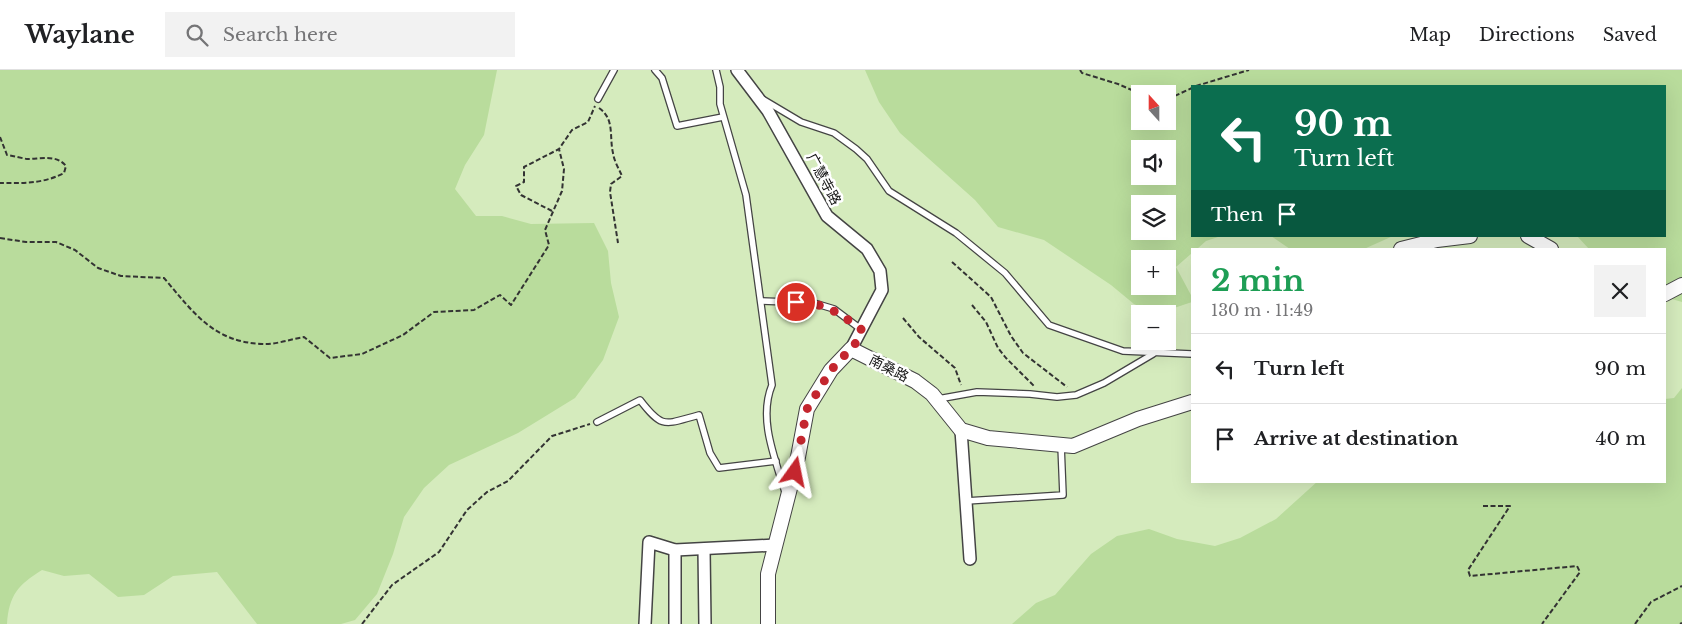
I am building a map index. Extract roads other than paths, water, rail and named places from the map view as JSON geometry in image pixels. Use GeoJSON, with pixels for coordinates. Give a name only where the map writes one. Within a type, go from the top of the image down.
{"type":"FeatureCollection","features":[{"type":"Feature","properties":{"kind":"street","name":"广慧寺路"},"geometry":{"type":"LineString","coordinates":[[737,70],[756,94],[794,154],[827,216],[867,249],[880,271],[882,290],[851,349]]}},
{"type":"Feature","properties":{"kind":"street"},"geometry":{"type":"LineString","coordinates":[[1405,248],[1437,240],[1462,237]]}},
{"type":"Feature","properties":{"kind":"street"},"geometry":{"type":"LineString","coordinates":[[1530,237],[1549,248]]}},
{"type":"Feature","properties":{"kind":"street"},"geometry":{"type":"LineString","coordinates":[[1666,294],[1682,286]]}},
{"type":"Feature","properties":{"kind":"street"},"geometry":{"type":"LineString","coordinates":[[768,624],[768,574],[787,502],[807,409],[831,370],[851,349]]}},
{"type":"Feature","properties":{"kind":"street","name":"南桑路"},"geometry":{"type":"LineString","coordinates":[[851,349],[915,381],[936,399],[961,430]]}},
{"type":"Feature","properties":{"kind":"street"},"geometry":{"type":"LineString","coordinates":[[970,559],[961,430],[988,438],[1073,446],[1138,419],[1191,402]]}},
{"type":"Feature","properties":{"kind":"street"},"geometry":{"type":"LineString","coordinates":[[645,624],[649,542],[675,550],[776,545]]}},
{"type":"Feature","properties":{"kind":"street"},"geometry":{"type":"LineString","coordinates":[[704,549],[705,624]]}},
{"type":"Feature","properties":{"kind":"street"},"geometry":{"type":"LineString","coordinates":[[675,550],[675,624]]}},
{"type":"Feature","properties":{"kind":"lane"},"geometry":{"type":"LineString","coordinates":[[598,99],[614,70]]}},
{"type":"Feature","properties":{"kind":"lane"},"geometry":{"type":"LineString","coordinates":[[655,70],[662,78],[677,126],[723,117]]}},
{"type":"Feature","properties":{"kind":"lane"},"geometry":{"type":"LineString","coordinates":[[716,70],[723,117],[746,195],[772,385],[765,409],[787,502]]}},
{"type":"Feature","properties":{"kind":"lane"},"geometry":{"type":"LineString","coordinates":[[756,94],[801,122],[834,133],[856,149],[866,159],[889,191],[956,233],[1004,273],[1049,325],[1123,351],[1153,354],[1191,354]]}},
{"type":"Feature","properties":{"kind":"lane"},"geometry":{"type":"LineString","coordinates":[[762,301],[814,303],[834,309],[862,330]]}},
{"type":"Feature","properties":{"kind":"lane"},"geometry":{"type":"LineString","coordinates":[[936,399],[977,392],[1057,398],[1076,395],[1104,383],[1153,354]]}},
{"type":"Feature","properties":{"kind":"lane"},"geometry":{"type":"LineString","coordinates":[[597,422],[640,400],[659,421],[665,424],[699,415],[710,453],[719,468],[776,461]]}},
{"type":"Feature","properties":{"kind":"lane"},"geometry":{"type":"LineString","coordinates":[[966,500],[1063,495],[1060,445]]}}]}
